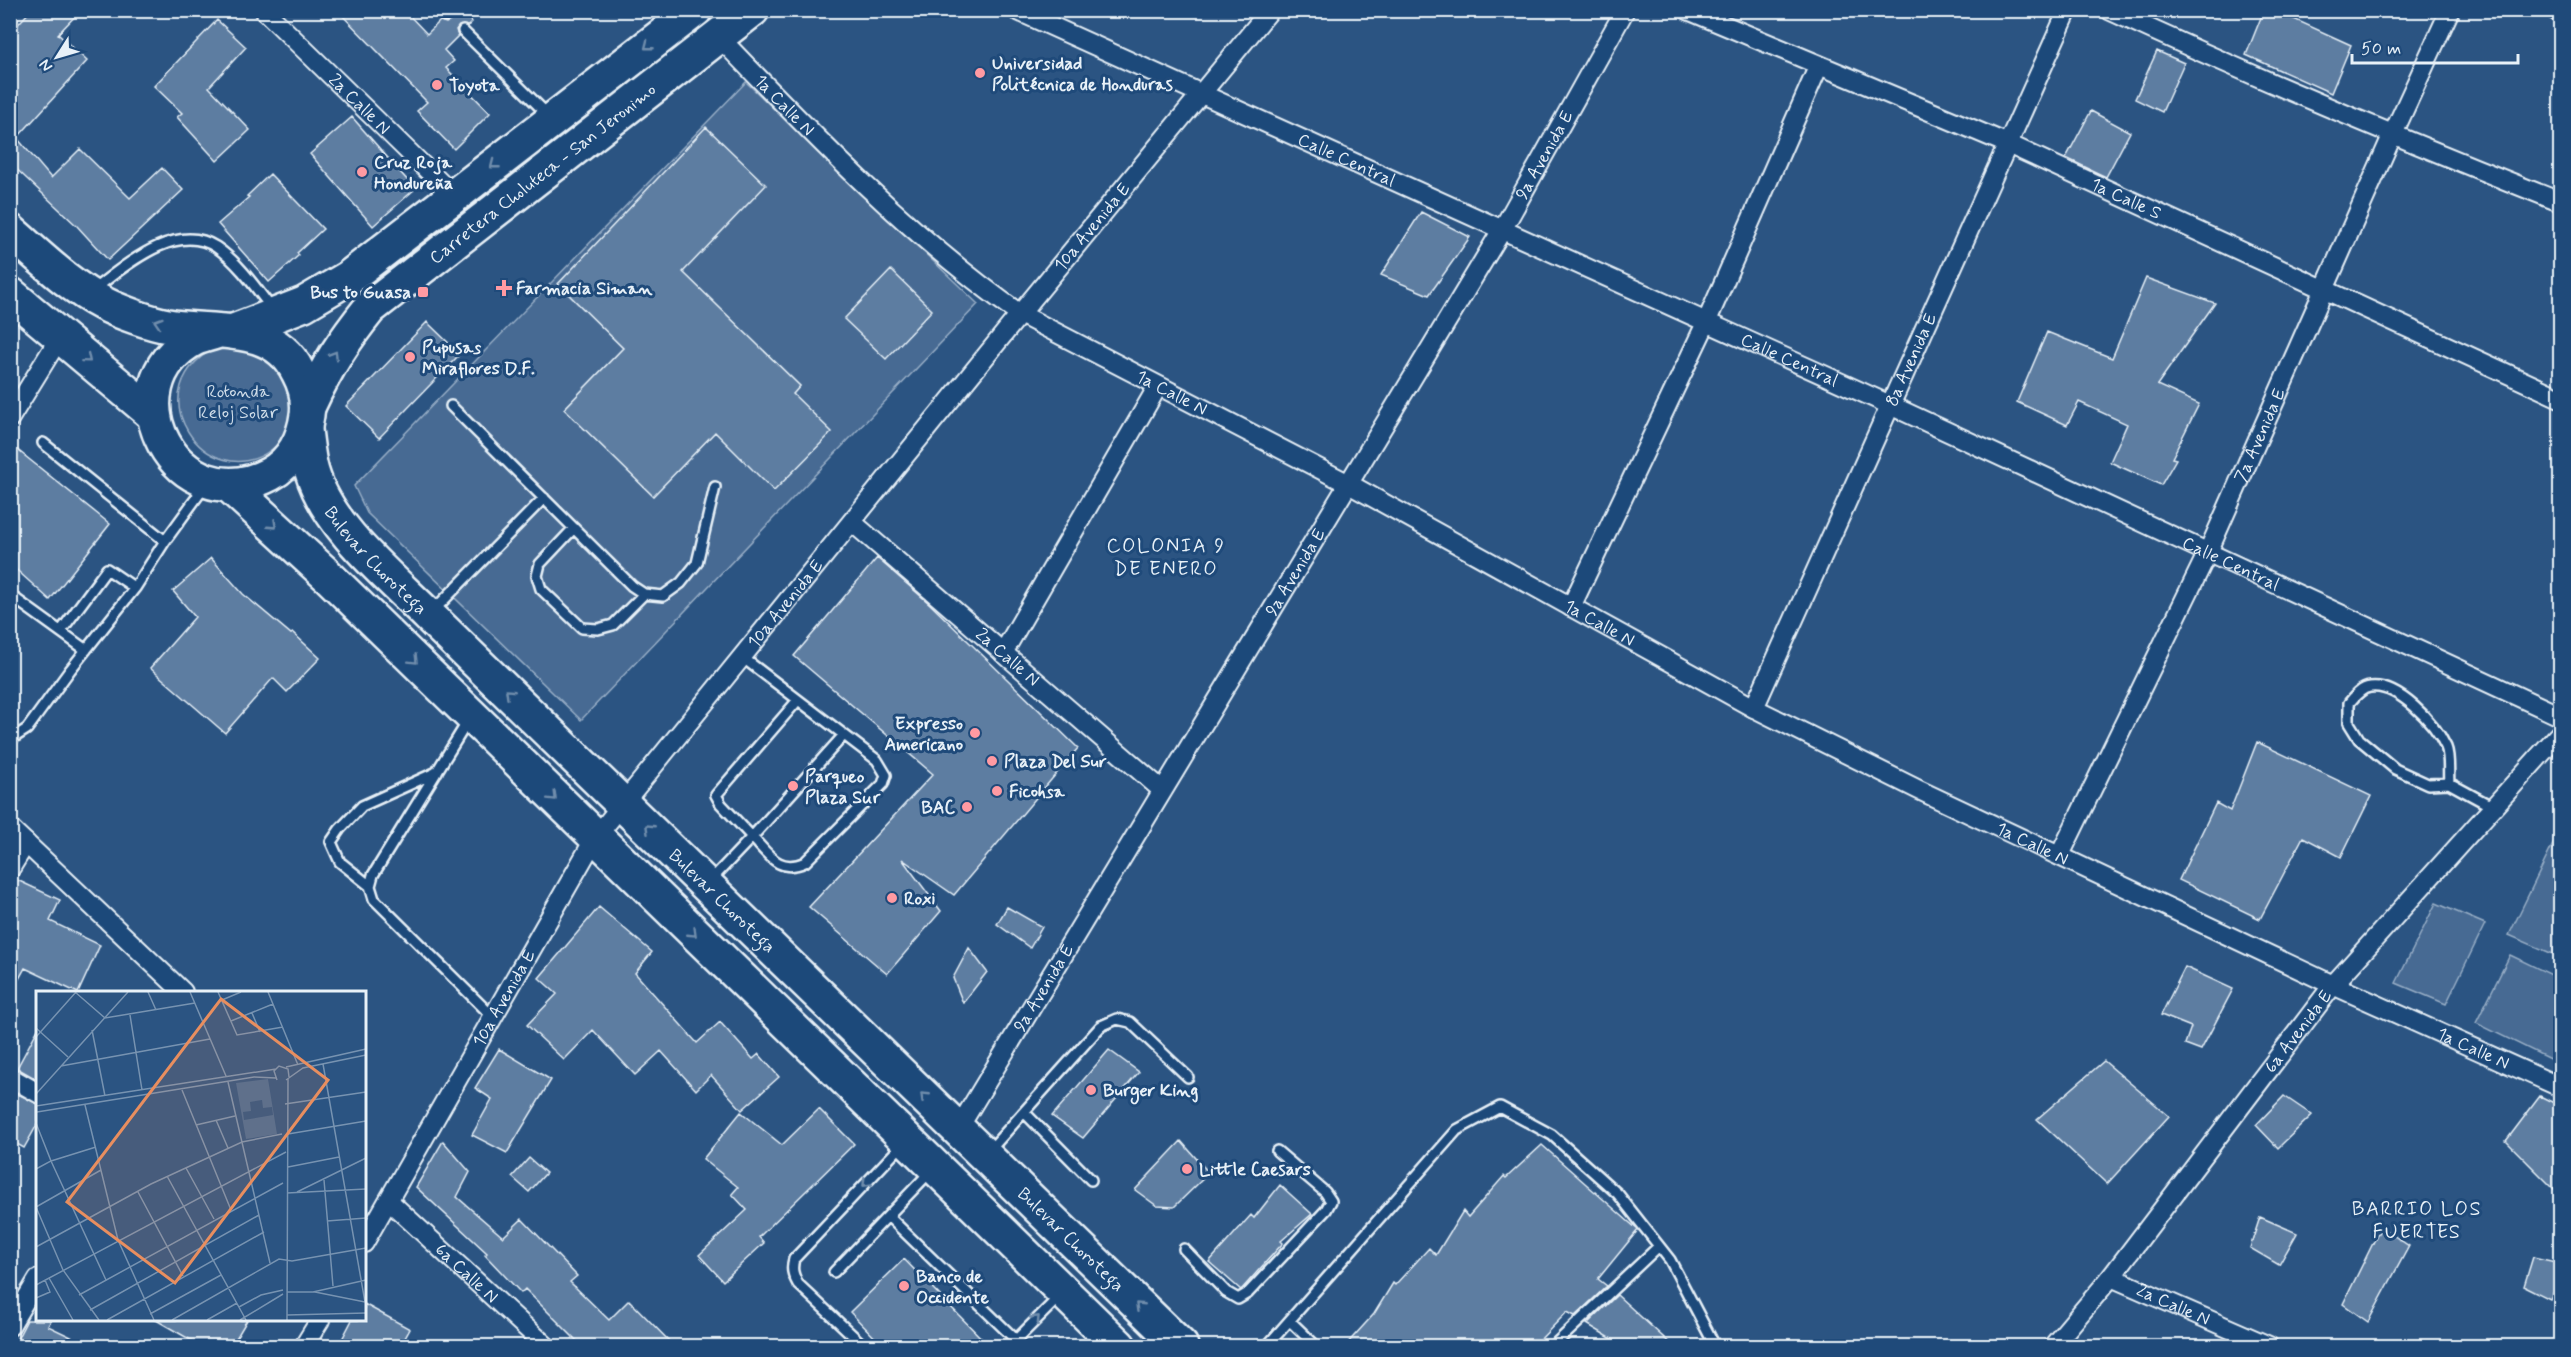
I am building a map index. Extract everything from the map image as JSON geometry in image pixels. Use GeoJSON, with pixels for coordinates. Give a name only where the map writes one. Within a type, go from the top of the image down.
{"type":"FeatureCollection","features":[{"type":"Feature","properties":{"kind":"highway","name":"Carretera Choluteca - San Jeronimo"},"geometry":{"type":"LineString","coordinates":[[225,331],[277,316],[304,304],[348,278],[694,10]]}},
{"type":"Feature","properties":{"kind":"highway","name":"Carretera Choluteca - San Jeronimo"},"geometry":{"type":"LineString","coordinates":[[307,419],[327,367],[340,344],[370,308],[752,10]]}},
{"type":"Feature","properties":{"kind":"highway"},"geometry":{"type":"LineString","coordinates":[[10,231],[54,270],[103,303],[166,325],[257,335],[278,346],[294,363],[304,384],[307,419],[294,453],[277,470],[255,482],[219,484]]}},
{"type":"Feature","properties":{"kind":"highway"},"geometry":{"type":"LineString","coordinates":[[10,294],[154,415]]}},
{"type":"Feature","properties":{"kind":"highway"},"geometry":{"type":"LineString","coordinates":[[225,331],[195,339],[176,353],[163,371],[155,392],[154,415],[159,437],[171,457],[188,472],[219,484],[327,575],[1119,1347]]}},
{"type":"Feature","properties":{"kind":"highway","name":"Bulevar Chorotega"},"geometry":{"type":"LineString","coordinates":[[307,419],[312,472],[330,510],[357,544],[1181,1347]]}},
{"type":"Feature","properties":{"kind":"street","name":"2a Calle N"},"geometry":{"type":"LineString","coordinates":[[264,10],[454,196]]}},
{"type":"Feature","properties":{"kind":"street","name":"Calle Central"},"geometry":{"type":"LineString","coordinates":[[1016,10],[1890,405],[2560,716]]}},
{"type":"Feature","properties":{"kind":"street","name":"10a Avenida E"},"geometry":{"type":"LineString","coordinates":[[366,1240],[595,838],[1270,10]]}},
{"type":"Feature","properties":{"kind":"street","name":"9a Avenida E"},"geometry":{"type":"LineString","coordinates":[[958,1129],[1502,230],[1625,10]]}},
{"type":"Feature","properties":{"kind":"street","name":"1a Calle S"},"geometry":{"type":"LineString","coordinates":[[1688,10],[2008,144],[2560,398]]}},
{"type":"Feature","properties":{"kind":"street","name":"8a Avenida E"},"geometry":{"type":"LineString","coordinates":[[1754,708],[2068,10]]}},
{"type":"Feature","properties":{"kind":"street"},"geometry":{"type":"LineString","coordinates":[[2109,10],[2231,67],[2392,136],[2560,202]]}},
{"type":"Feature","properties":{"kind":"street","name":"7a Avenida E"},"geometry":{"type":"LineString","coordinates":[[2060,855],[2208,552],[2392,136],[2451,10]]}},
{"type":"Feature","properties":{"kind":"street"},"geometry":{"type":"LineString","coordinates":[[2555,10],[2560,13]]}},
{"type":"Feature","properties":{"kind":"street","name":"1a Calle N"},"geometry":{"type":"LineString","coordinates":[[718,36],[841,164],[971,280],[1020,314],[1347,483],[1754,708],[1919,790],[2333,985],[2560,1087]]}},
{"type":"Feature","properties":{"kind":"street"},"geometry":{"type":"LineString","coordinates":[[1571,608],[1706,323],[1819,65]]}},
{"type":"Feature","properties":{"kind":"street"},"geometry":{"type":"LineString","coordinates":[[10,418],[60,337]]}},
{"type":"Feature","properties":{"kind":"street"},"geometry":{"type":"LineString","coordinates":[[1003,653],[1158,386]]}},
{"type":"Feature","properties":{"kind":"street","name":"2a Calle N"},"geometry":{"type":"LineString","coordinates":[[852,522],[1162,790]]}},
{"type":"Feature","properties":{"kind":"street","name":"6a Avenida E"},"geometry":{"type":"LineString","coordinates":[[2054,1347],[2111,1277],[2333,985],[2560,733]]}},
{"type":"Feature","properties":{"kind":"street"},"geometry":{"type":"LineString","coordinates":[[10,828],[181,991]]}},
{"type":"Feature","properties":{"kind":"street"},"geometry":{"type":"LineString","coordinates":[[10,869],[26,843]]}},
{"type":"Feature","properties":{"kind":"street"},"geometry":{"type":"LineString","coordinates":[[10,1077],[36,1092]]}},
{"type":"Feature","properties":{"kind":"street","name":"6a Calle N"},"geometry":{"type":"LineString","coordinates":[[389,1201],[546,1347]]}},
{"type":"Feature","properties":{"kind":"street","name":"2a Calle N"},"geometry":{"type":"LineString","coordinates":[[2111,1277],[2269,1347]]}},
{"type":"Feature","properties":{"kind":"street"},"geometry":{"type":"LineString","coordinates":[[10,1326],[36,1282]]}},
{"type":"Feature","properties":{"kind":"street"},"geometry":{"type":"LineString","coordinates":[[304,1347],[319,1321]]}},
{"type":"Feature","properties":{"kind":"lane"},"geometry":{"type":"LineString","coordinates":[[463,32],[553,119]]}},
{"type":"Feature","properties":{"kind":"lane"},"geometry":{"type":"LineString","coordinates":[[88,293],[124,267],[166,243],[190,238],[215,246],[248,278],[277,316]]}},
{"type":"Feature","properties":{"kind":"lane"},"geometry":{"type":"LineString","coordinates":[[451,406],[632,586],[644,594],[663,596],[681,583],[697,563],[715,487]]}},
{"type":"Feature","properties":{"kind":"lane"},"geometry":{"type":"LineString","coordinates":[[43,442],[165,541]]}},
{"type":"Feature","properties":{"kind":"lane"},"geometry":{"type":"LineString","coordinates":[[10,736],[13,738],[27,729],[135,588],[165,541],[219,484]]}},
{"type":"Feature","properties":{"kind":"lane"},"geometry":{"type":"LineString","coordinates":[[429,616],[544,498]]}},
{"type":"Feature","properties":{"kind":"lane"},"geometry":{"type":"LineString","coordinates":[[574,528],[540,564],[537,576],[542,589],[582,628],[598,629],[613,625],[644,594]]}},
{"type":"Feature","properties":{"kind":"lane"},"geometry":{"type":"LineString","coordinates":[[61,631],[107,569],[135,588]]}},
{"type":"Feature","properties":{"kind":"lane"},"geometry":{"type":"LineString","coordinates":[[10,596],[86,650]]}},
{"type":"Feature","properties":{"kind":"lane"},"geometry":{"type":"LineString","coordinates":[[742,657],[877,760],[886,775],[883,784],[805,862],[793,867],[778,864],[721,804],[716,795],[798,700]]}},
{"type":"Feature","properties":{"kind":"lane"},"geometry":{"type":"LineString","coordinates":[[2449,783],[2447,748],[2424,714],[2387,688],[2368,687],[2358,693],[2349,703],[2349,723],[2359,739],[2395,769],[2428,784],[2449,783],[2493,807]]}},
{"type":"Feature","properties":{"kind":"lane"},"geometry":{"type":"LineString","coordinates":[[471,717],[373,875],[370,886],[374,899],[493,1017]]}},
{"type":"Feature","properties":{"kind":"lane"},"geometry":{"type":"LineString","coordinates":[[707,884],[844,735]]}},
{"type":"Feature","properties":{"kind":"lane"},"geometry":{"type":"LineString","coordinates":[[370,886],[340,862],[331,842],[362,806],[437,772]]}},
{"type":"Feature","properties":{"kind":"lane"},"geometry":{"type":"LineString","coordinates":[[985,1155],[1101,1026],[1117,1019],[1130,1022],[1188,1077]]}},
{"type":"Feature","properties":{"kind":"lane"},"geometry":{"type":"LineString","coordinates":[[1267,1347],[1457,1130],[1500,1107],[1552,1135],[1618,1194],[1670,1260],[1715,1347]]}},
{"type":"Feature","properties":{"kind":"lane"},"geometry":{"type":"LineString","coordinates":[[1024,1112],[1091,1180]]}},
{"type":"Feature","properties":{"kind":"lane"},"geometry":{"type":"LineString","coordinates":[[864,1347],[798,1284],[792,1266],[794,1259],[906,1141]]}},
{"type":"Feature","properties":{"kind":"lane"},"geometry":{"type":"LineString","coordinates":[[1184,1249],[1226,1292],[1238,1299],[1248,1293],[1326,1210],[1331,1201],[1325,1192],[1277,1151]]}},
{"type":"Feature","properties":{"kind":"lane"},"geometry":{"type":"LineString","coordinates":[[834,1272],[935,1166]]}},
{"type":"Feature","properties":{"kind":"lane"},"geometry":{"type":"LineString","coordinates":[[888,1216],[1013,1343],[1064,1293]]}},
{"type":"Feature","properties":{"kind":"lane"},"geometry":{"type":"LineString","coordinates":[[1553,1347],[1659,1246]]}},
{"type":"Feature","properties":{"kind":"lane"},"geometry":{"type":"LineString","coordinates":[[1290,1321],[1317,1347]]}},
{"type":"Feature","properties":{"kind":"green space"},"geometry":{"type":"Polygon","coordinates":[[[746,82],[978,304],[581,720],[367,513],[354,486],[746,82]],[[614,227],[558,284],[623,348],[564,409],[653,496],[715,432],[774,490],[793,394],[800,386],[689,278],[614,227]]]}},
{"type":"Feature","properties":{"kind":"green space","name":"Rotonda Reloj Solar"},"geometry":{"type":"Polygon","coordinates":[[[221,345],[258,347],[295,388],[293,421],[289,432],[272,449],[248,460],[224,459],[204,449],[188,431],[180,410],[181,386],[194,364],[221,345]]]}},
{"type":"Feature","properties":{"kind":"green space"},"geometry":{"type":"Polygon","coordinates":[[[2556,838],[2560,840],[2560,957],[2509,935],[2556,838]]]}},
{"type":"Feature","properties":{"kind":"green space"},"geometry":{"type":"Polygon","coordinates":[[[2436,903],[2485,924],[2446,1004],[2396,983],[2436,903]]]}},
{"type":"Feature","properties":{"kind":"green space"},"geometry":{"type":"Polygon","coordinates":[[[2510,955],[2560,979],[2560,1064],[2476,1023],[2510,955]]]}},
{"type":"Feature","properties":{"kind":"building"},"geometry":{"type":"Polygon","coordinates":[[[31,10],[81,10],[58,34],[87,61],[17,138],[51,178],[80,149],[130,198],[162,168],[183,190],[108,260],[77,226],[10,163],[10,33],[31,10]]]}},
{"type":"Feature","properties":{"kind":"building","name":"Toyota"},"geometry":{"type":"Polygon","coordinates":[[[337,10],[404,10],[427,34],[440,21],[446,23],[450,21],[450,10],[461,10],[472,22],[468,26],[459,26],[456,30],[458,36],[444,50],[454,61],[446,68],[490,113],[454,149],[417,111],[427,102],[337,10]]]}},
{"type":"Feature","properties":{"kind":"building"},"geometry":{"type":"Polygon","coordinates":[[[2264,10],[2274,10],[2351,45],[2331,93],[2246,55],[2264,10]]]}},
{"type":"Feature","properties":{"kind":"building"},"geometry":{"type":"Polygon","coordinates":[[[217,20],[246,47],[209,87],[250,130],[217,161],[177,117],[182,113],[154,86],[217,20]]]}},
{"type":"Feature","properties":{"kind":"building"},"geometry":{"type":"Polygon","coordinates":[[[2157,51],[2184,63],[2162,112],[2135,99],[2157,51]]]}},
{"type":"Feature","properties":{"kind":"building"},"geometry":{"type":"Polygon","coordinates":[[[2091,111],[2130,132],[2106,177],[2066,158],[2091,111]]]}},
{"type":"Feature","properties":{"kind":"building","name":"Cruz Roja Hondureña"},"geometry":{"type":"Polygon","coordinates":[[[352,117],[415,189],[373,226],[310,154],[352,117]]]}},
{"type":"Feature","properties":{"kind":"building"},"geometry":{"type":"Polygon","coordinates":[[[706,127],[766,185],[683,272],[800,386],[793,394],[832,432],[774,491],[715,432],[653,496],[564,409],[623,348],[558,284],[706,127]]]}},
{"type":"Feature","properties":{"kind":"building"},"geometry":{"type":"Polygon","coordinates":[[[270,174],[323,229],[269,282],[218,224],[249,197],[247,196],[270,174]]]}},
{"type":"Feature","properties":{"kind":"building"},"geometry":{"type":"Polygon","coordinates":[[[1421,212],[1470,237],[1429,295],[1381,275],[1421,212]]]}},
{"type":"Feature","properties":{"kind":"building"},"geometry":{"type":"Polygon","coordinates":[[[891,270],[932,310],[886,359],[844,319],[891,270]]]}},
{"type":"Feature","properties":{"kind":"building"},"geometry":{"type":"Polygon","coordinates":[[[2146,278],[2215,303],[2157,385],[2199,404],[2172,458],[2176,459],[2161,485],[2110,462],[2127,424],[2079,402],[2067,425],[2017,402],[2047,332],[2112,358],[2146,278]]]}},
{"type":"Feature","properties":{"kind":"building"},"geometry":{"type":"Polygon","coordinates":[[[427,322],[460,354],[379,438],[346,406],[427,322]]]}},
{"type":"Feature","properties":{"kind":"building"},"geometry":{"type":"Polygon","coordinates":[[[10,444],[110,524],[50,600],[10,564],[10,444]]]}},
{"type":"Feature","properties":{"kind":"building"},"geometry":{"type":"Polygon","coordinates":[[[211,558],[243,594],[291,634],[293,633],[320,658],[287,692],[273,678],[225,733],[150,668],[195,617],[173,591],[211,558]]]}},
{"type":"Feature","properties":{"kind":"building","name":"Plaza Del Sur"},"geometry":{"type":"Polygon","coordinates":[[[877,558],[930,604],[1078,748],[954,895],[902,859],[941,911],[887,974],[809,907],[933,774],[794,656],[877,558]]]}},
{"type":"Feature","properties":{"kind":"building"},"geometry":{"type":"Polygon","coordinates":[[[2257,742],[2371,796],[2341,857],[2303,837],[2260,919],[2179,880],[2216,803],[2230,811],[2257,742]]]}},
{"type":"Feature","properties":{"kind":"building"},"geometry":{"type":"Polygon","coordinates":[[[15,879],[60,900],[50,921],[100,945],[79,991],[74,991],[25,968],[10,995],[10,889],[15,879]]]}},
{"type":"Feature","properties":{"kind":"building"},"geometry":{"type":"Polygon","coordinates":[[[599,907],[652,952],[635,973],[697,1043],[720,1022],[753,1059],[759,1054],[779,1077],[742,1110],[711,1075],[696,1090],[661,1051],[635,1075],[593,1030],[564,1060],[527,1025],[557,994],[539,978],[599,907]]]}},
{"type":"Feature","properties":{"kind":"building"},"geometry":{"type":"Polygon","coordinates":[[[1007,907],[1042,927],[1030,948],[997,924],[1007,907]]]}},
{"type":"Feature","properties":{"kind":"building"},"geometry":{"type":"Polygon","coordinates":[[[969,948],[987,972],[963,1003],[953,978],[969,948]]]}},
{"type":"Feature","properties":{"kind":"building"},"geometry":{"type":"Polygon","coordinates":[[[2185,967],[2233,989],[2201,1050],[2185,1044],[2191,1027],[2161,1015],[2185,967]]]}},
{"type":"Feature","properties":{"kind":"building"},"geometry":{"type":"Polygon","coordinates":[[[36,1033],[36,1079],[17,1068],[36,1033]]]}},
{"type":"Feature","properties":{"kind":"building"},"geometry":{"type":"Polygon","coordinates":[[[499,1049],[551,1080],[507,1153],[472,1135],[492,1099],[475,1088],[499,1049]]]}},
{"type":"Feature","properties":{"kind":"building"},"geometry":{"type":"Polygon","coordinates":[[[1109,1050],[1139,1072],[1083,1138],[1052,1116],[1109,1050]]]}},
{"type":"Feature","properties":{"kind":"building"},"geometry":{"type":"Polygon","coordinates":[[[2104,1061],[2169,1116],[2107,1184],[2037,1119],[2104,1061]]]}},
{"type":"Feature","properties":{"kind":"building"},"geometry":{"type":"Polygon","coordinates":[[[10,1090],[36,1103],[36,1127],[24,1148],[10,1140],[10,1090]]]}},
{"type":"Feature","properties":{"kind":"building"},"geometry":{"type":"Polygon","coordinates":[[[2284,1096],[2312,1115],[2278,1148],[2256,1125],[2284,1096]]]}},
{"type":"Feature","properties":{"kind":"building"},"geometry":{"type":"Polygon","coordinates":[[[2540,1096],[2560,1106],[2560,1195],[2506,1141],[2540,1096]]]}},
{"type":"Feature","properties":{"kind":"building"},"geometry":{"type":"Polygon","coordinates":[[[819,1109],[854,1144],[759,1237],[764,1243],[723,1281],[699,1255],[747,1210],[732,1194],[738,1187],[703,1159],[741,1112],[782,1145],[819,1109]]]}},
{"type":"Feature","properties":{"kind":"building"},"geometry":{"type":"Polygon","coordinates":[[[443,1141],[470,1172],[457,1197],[503,1237],[522,1219],[577,1276],[570,1282],[609,1320],[629,1300],[675,1347],[583,1347],[525,1289],[521,1293],[485,1255],[487,1253],[416,1187],[443,1141]]]}},
{"type":"Feature","properties":{"kind":"building"},"geometry":{"type":"Polygon","coordinates":[[[1181,1141],[1209,1173],[1174,1207],[1157,1206],[1135,1190],[1181,1141]]]}},
{"type":"Feature","properties":{"kind":"building"},"geometry":{"type":"Polygon","coordinates":[[[1542,1145],[1638,1230],[1598,1279],[1607,1286],[1575,1316],[1567,1312],[1533,1347],[1344,1347],[1374,1314],[1393,1283],[1395,1285],[1429,1248],[1436,1255],[1463,1211],[1468,1217],[1504,1176],[1506,1178],[1542,1145]]]}},
{"type":"Feature","properties":{"kind":"building"},"geometry":{"type":"Polygon","coordinates":[[[529,1158],[546,1173],[529,1192],[512,1177],[529,1158]]]}},
{"type":"Feature","properties":{"kind":"building"},"geometry":{"type":"Polygon","coordinates":[[[1280,1185],[1312,1214],[1281,1241],[1283,1243],[1241,1290],[1209,1262],[1251,1215],[1254,1218],[1280,1185]]]}},
{"type":"Feature","properties":{"kind":"building"},"geometry":{"type":"Polygon","coordinates":[[[2260,1217],[2297,1233],[2279,1265],[2250,1248],[2260,1217]]]}},
{"type":"Feature","properties":{"kind":"building"},"geometry":{"type":"Polygon","coordinates":[[[2381,1227],[2409,1246],[2368,1322],[2343,1304],[2381,1227]]]}},
{"type":"Feature","properties":{"kind":"building"},"geometry":{"type":"Polygon","coordinates":[[[2533,1257],[2560,1263],[2560,1280],[2550,1299],[2524,1286],[2533,1257]]]}},
{"type":"Feature","properties":{"kind":"building","name":"Banco de Occidente"},"geometry":{"type":"Polygon","coordinates":[[[904,1259],[990,1347],[884,1347],[850,1312],[904,1259]]]}},
{"type":"Feature","properties":{"kind":"building"},"geometry":{"type":"Polygon","coordinates":[[[1617,1295],[1674,1347],[1625,1347],[1587,1324],[1617,1295]]]}},
{"type":"Feature","properties":{"kind":"building"},"geometry":{"type":"Polygon","coordinates":[[[366,1305],[410,1329],[400,1347],[338,1347],[351,1321],[366,1321],[366,1305]]]}},
{"type":"Feature","properties":{"kind":"building"},"geometry":{"type":"Polygon","coordinates":[[[27,1320],[36,1320],[50,1321],[48,1326],[92,1347],[13,1347],[27,1320]]]}},
{"type":"Feature","properties":{"kind":"building"},"geometry":{"type":"Polygon","coordinates":[[[158,1321],[246,1321],[231,1347],[203,1347],[158,1321]]]}},
{"type":"Feature","properties":{"kind":"place","name":"Universidad Politécnica de Honduras"},"geometry":{"type":"Point","coordinates":[980,73]}},
{"type":"Feature","properties":{"kind":"place","name":"Toyota"},"geometry":{"type":"Point","coordinates":[437,85]}},
{"type":"Feature","properties":{"kind":"place","name":"Cruz Roja Hondureña"},"geometry":{"type":"Point","coordinates":[362,172]}},
{"type":"Feature","properties":{"kind":"place","name":"Farmacia Siman"},"geometry":{"type":"Point","coordinates":[504,288]}},
{"type":"Feature","properties":{"kind":"place","name":"Bus to Guasa"},"geometry":{"type":"Point","coordinates":[423,292]}},
{"type":"Feature","properties":{"kind":"place","name":"Pupusas Miraflores D.F."},"geometry":{"type":"Point","coordinates":[410,357]}},
{"type":"Feature","properties":{"kind":"place","name":"Expresso Americano"},"geometry":{"type":"Point","coordinates":[975,733]}},
{"type":"Feature","properties":{"kind":"place","name":"Plaza Del Sur"},"geometry":{"type":"Point","coordinates":[992,761]}},
{"type":"Feature","properties":{"kind":"place","name":"Parqueo Plaza Sur"},"geometry":{"type":"Point","coordinates":[793,786]}},
{"type":"Feature","properties":{"kind":"place","name":"Ficohsa"},"geometry":{"type":"Point","coordinates":[997,791]}},
{"type":"Feature","properties":{"kind":"place","name":"BAC"},"geometry":{"type":"Point","coordinates":[967,807]}},
{"type":"Feature","properties":{"kind":"place","name":"Roxi"},"geometry":{"type":"Point","coordinates":[892,898]}},
{"type":"Feature","properties":{"kind":"place","name":"Burger King"},"geometry":{"type":"Point","coordinates":[1091,1090]}},
{"type":"Feature","properties":{"kind":"place","name":"Little Caesars"},"geometry":{"type":"Point","coordinates":[1187,1169]}},
{"type":"Feature","properties":{"kind":"place","name":"Banco de Occidente"},"geometry":{"type":"Point","coordinates":[904,1286]}},
{"type":"Feature","properties":{"kind":"district","name":"COLONIA 9 DE ENERO"},"geometry":{"type":"Point","coordinates":[1166,556]}},
{"type":"Feature","properties":{"kind":"district","name":"BARRIO LOS FUERTES"},"geometry":{"type":"Point","coordinates":[2417,1220]}}]}
